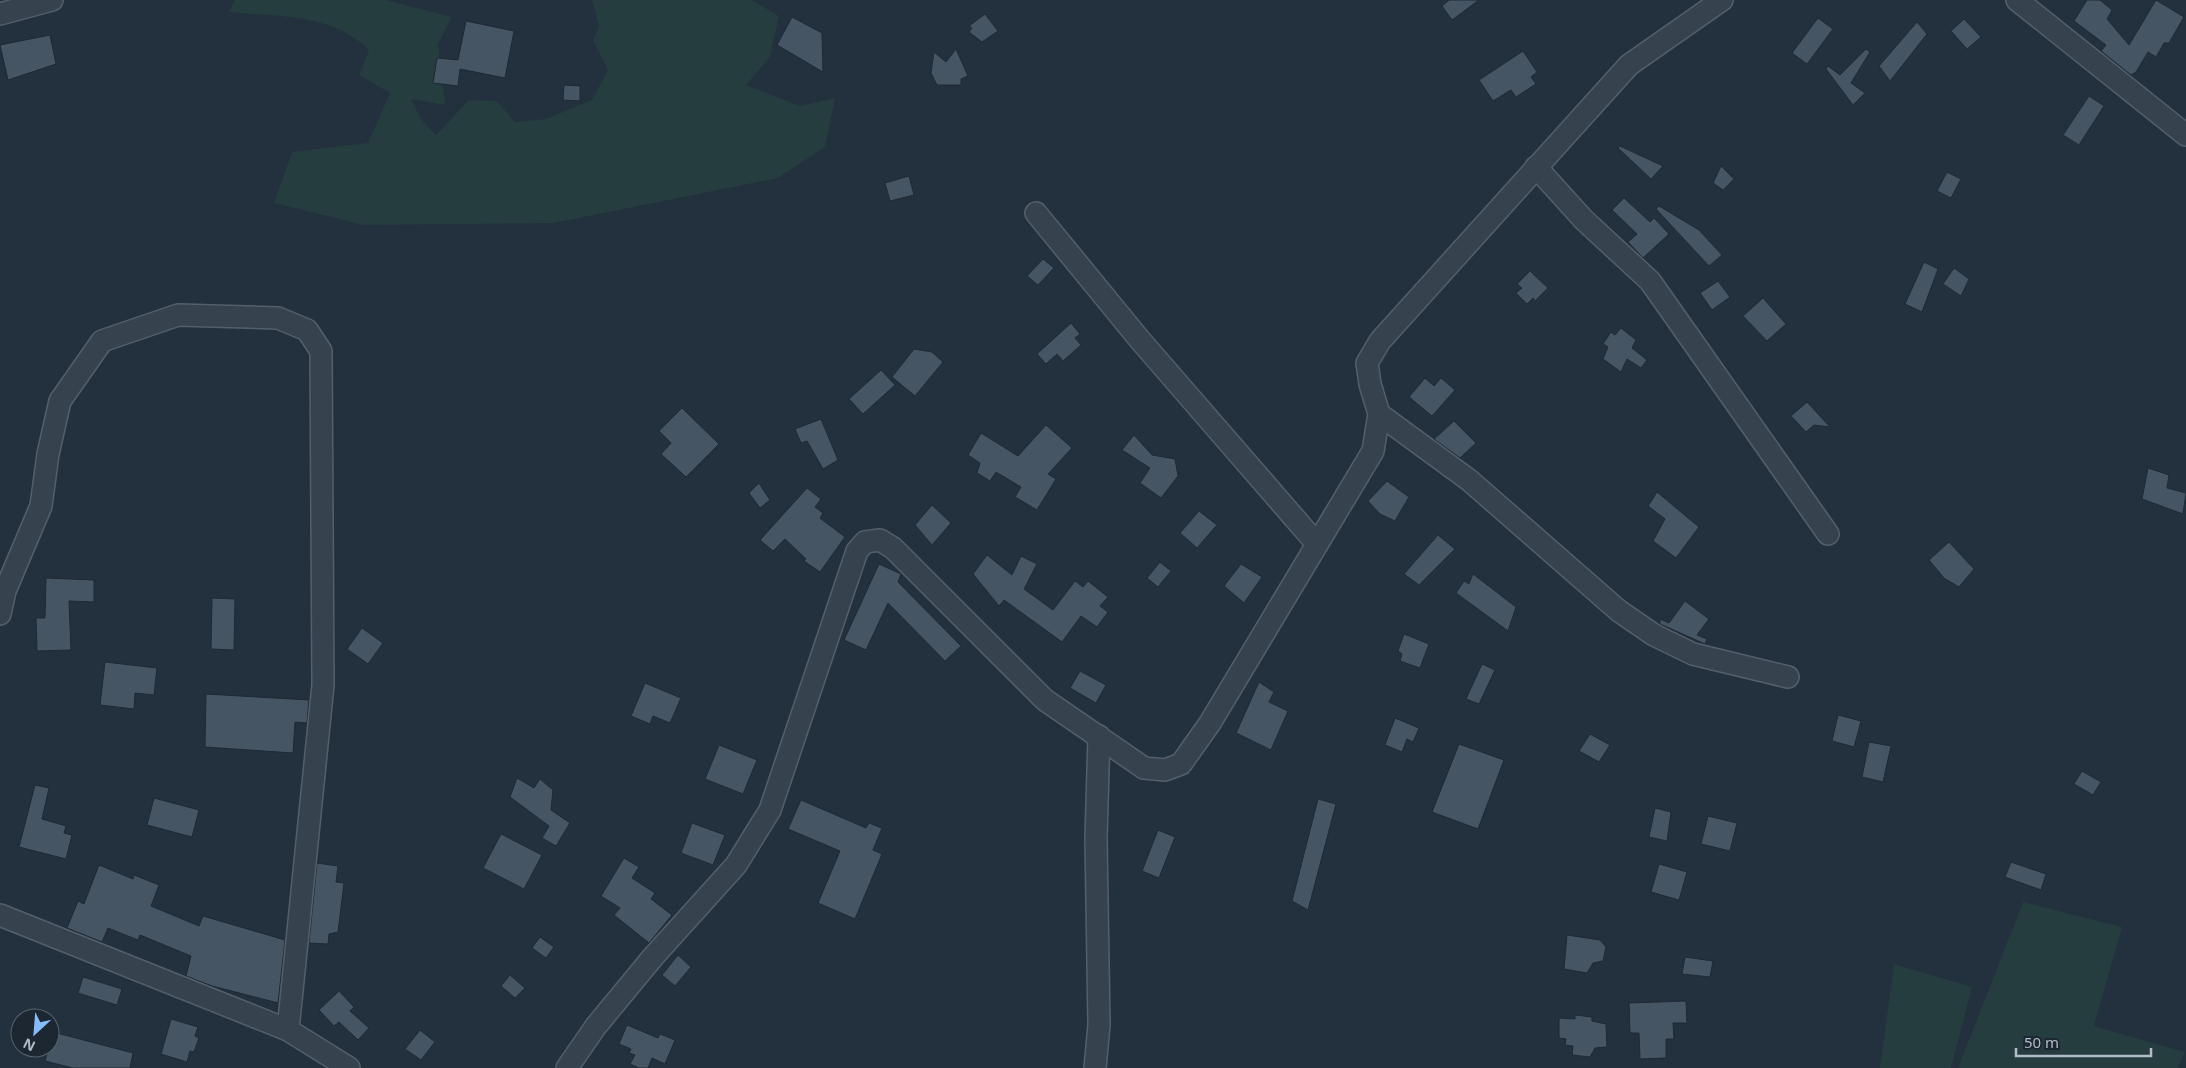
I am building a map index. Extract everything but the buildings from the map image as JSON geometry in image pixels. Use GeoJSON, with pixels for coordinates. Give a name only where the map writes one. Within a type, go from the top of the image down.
{"type":"FeatureCollection","features":[{"type":"Feature","properties":{"kind":"street"},"geometry":{"type":"LineString","coordinates":[[0,14],[52,0]]}},
{"type":"Feature","properties":{"kind":"street"},"geometry":{"type":"LineString","coordinates":[[567,1068],[596,1026],[647,965],[736,865],[770,810],[858,551],[865,542],[880,540],[893,548],[1045,700],[1144,768],[1165,770],[1181,764],[1210,722],[1373,451],[1379,414],[1370,384],[1367,363],[1380,341],[1629,65],[1722,0]]}},
{"type":"Feature","properties":{"kind":"street"},"geometry":{"type":"LineString","coordinates":[[2017,0],[2186,135]]}},
{"type":"Feature","properties":{"kind":"street"},"geometry":{"type":"LineString","coordinates":[[1536,167],[1584,220],[1650,281],[1828,534]]}},
{"type":"Feature","properties":{"kind":"street"},"geometry":{"type":"LineString","coordinates":[[1036,214],[1140,340],[1317,544]]}},
{"type":"Feature","properties":{"kind":"street"},"geometry":{"type":"LineString","coordinates":[[0,614],[5,592],[42,506],[48,454],[60,401],[102,341],[178,316],[278,318],[307,330],[321,351],[323,685],[288,1030]]}},
{"type":"Feature","properties":{"kind":"street"},"geometry":{"type":"LineString","coordinates":[[1379,414],[1470,480],[1619,611],[1654,635],[1694,654],[1788,677]]}},
{"type":"Feature","properties":{"kind":"street"},"geometry":{"type":"LineString","coordinates":[[1095,1068],[1099,1025],[1096,838],[1099,736]]}},
{"type":"Feature","properties":{"kind":"street"},"geometry":{"type":"LineString","coordinates":[[0,915],[288,1030],[349,1068]]}},
{"type":"Feature","properties":{"kind":"green space"},"geometry":{"type":"Polygon","coordinates":[[[235,0],[386,0],[452,17],[438,44],[445,105],[411,99],[421,119],[436,135],[469,100],[497,101],[515,122],[546,119],[592,100],[608,70],[593,40],[599,27],[592,0],[752,0],[779,16],[770,57],[746,85],[800,106],[835,98],[825,147],[778,178],[554,223],[364,225],[274,203],[292,152],[368,143],[390,93],[359,75],[369,50],[354,38],[338,29],[304,19],[229,12],[235,0]]]}},
{"type":"Feature","properties":{"kind":"green space"},"geometry":{"type":"Polygon","coordinates":[[[2023,902],[2122,927],[2094,1026],[2185,1052],[2178,1068],[1958,1068],[2023,902]]]}},
{"type":"Feature","properties":{"kind":"green space"},"geometry":{"type":"Polygon","coordinates":[[[1894,964],[1972,987],[1951,1068],[1880,1068],[1894,964]]]}}]}
